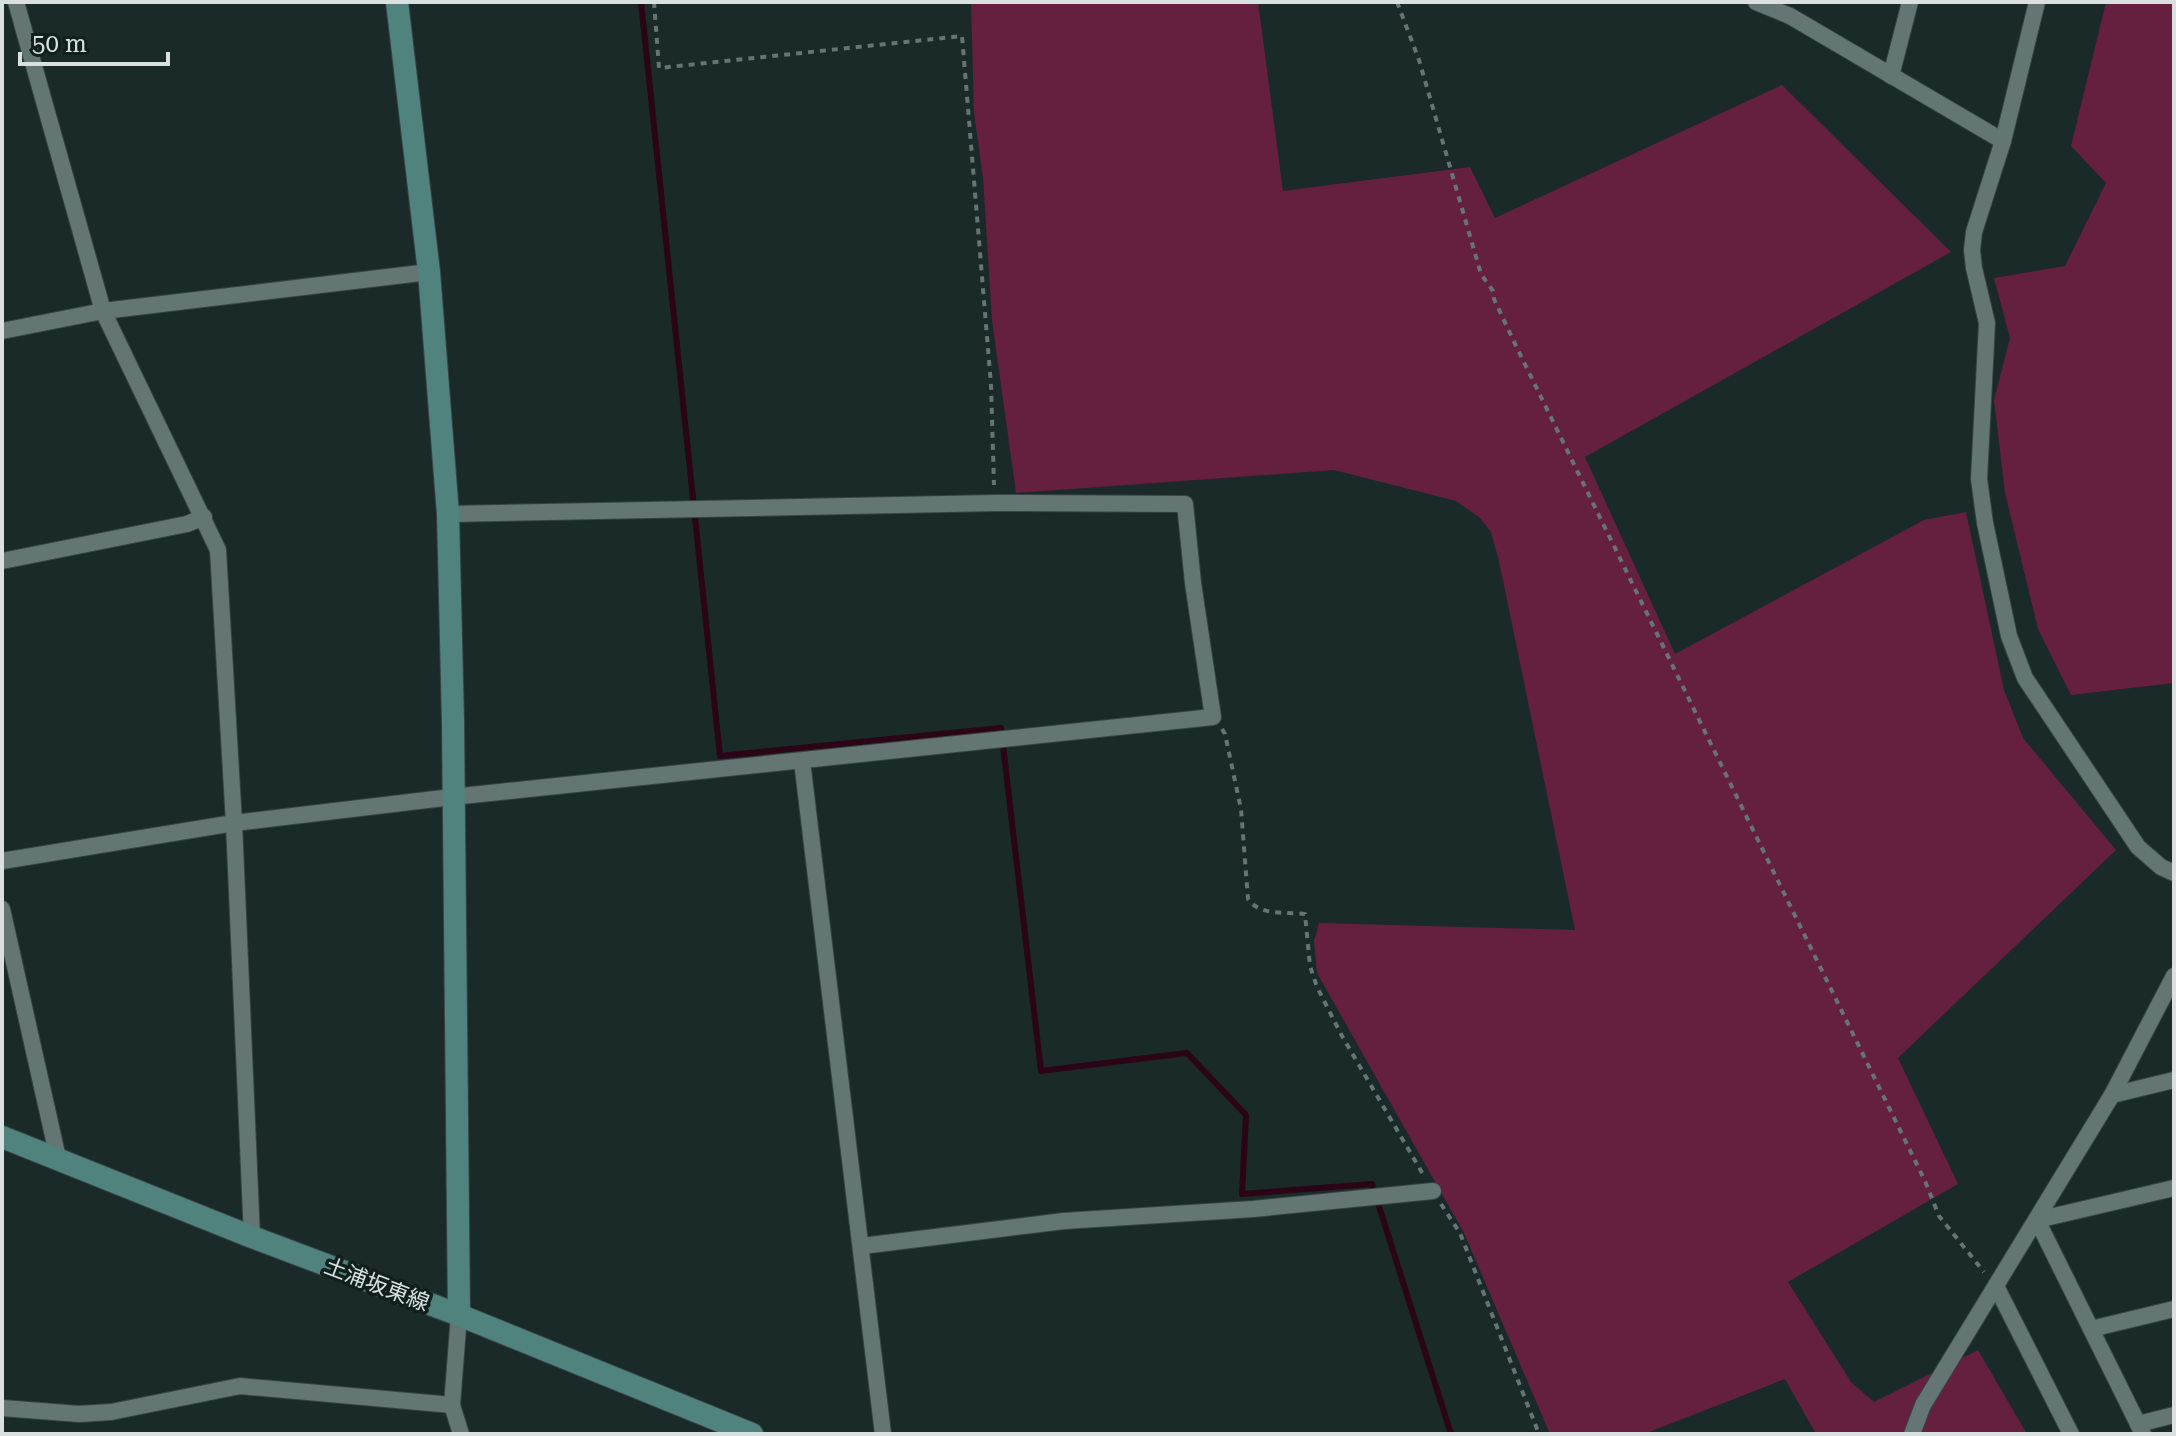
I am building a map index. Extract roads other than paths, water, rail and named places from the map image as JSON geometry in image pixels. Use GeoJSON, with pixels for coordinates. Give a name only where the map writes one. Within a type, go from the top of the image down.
{"type":"FeatureCollection","features":[{"type":"Feature","properties":{"kind":"street"},"geometry":{"type":"LineString","coordinates":[[16,2],[103,311],[218,550],[234,823],[252,1237]]}},
{"type":"Feature","properties":{"kind":"street"},"geometry":{"type":"LineString","coordinates":[[397,2],[429,272],[448,514],[459,1315],[452,1405],[461,1434]]}},
{"type":"Feature","properties":{"kind":"street"},"geometry":{"type":"LineString","coordinates":[[1756,2],[1792,9],[1891,76],[2003,141]]}},
{"type":"Feature","properties":{"kind":"street"},"geometry":{"type":"LineString","coordinates":[[1891,76],[1910,2]]}},
{"type":"Feature","properties":{"kind":"street"},"geometry":{"type":"LineString","coordinates":[[2037,2],[2003,141],[1974,232],[1972,250],[1987,323],[1979,479],[1985,523],[2009,636],[2025,678],[2138,847],[2161,867],[2174,873]]}},
{"type":"Feature","properties":{"kind":"street"},"geometry":{"type":"LineString","coordinates":[[2,331],[103,311],[429,272]]}},
{"type":"Feature","properties":{"kind":"street"},"geometry":{"type":"LineString","coordinates":[[2,861],[234,823],[452,797],[1213,717],[1185,504],[995,503],[448,514]]}},
{"type":"Feature","properties":{"kind":"street"},"geometry":{"type":"LineString","coordinates":[[2,561],[187,524],[204,517]]}},
{"type":"Feature","properties":{"kind":"street"},"geometry":{"type":"LineString","coordinates":[[802,761],[883,1434]]}},
{"type":"Feature","properties":{"kind":"street"},"geometry":{"type":"LineString","coordinates":[[2,909],[58,1158]]}},
{"type":"Feature","properties":{"kind":"street"},"geometry":{"type":"LineString","coordinates":[[1912,1434],[1923,1405],[2112,1095],[2174,976]]}},
{"type":"Feature","properties":{"kind":"street"},"geometry":{"type":"LineString","coordinates":[[2112,1095],[2174,1080]]}},
{"type":"Feature","properties":{"kind":"street","name":"土浦坂東線"},"geometry":{"type":"LineString","coordinates":[[2,1137],[252,1237],[459,1315],[752,1434]]}},
{"type":"Feature","properties":{"kind":"street"},"geometry":{"type":"LineString","coordinates":[[2037,1220],[2174,1188]]}},
{"type":"Feature","properties":{"kind":"street"},"geometry":{"type":"LineString","coordinates":[[862,1246],[1064,1221],[1253,1209],[1433,1191]]}},
{"type":"Feature","properties":{"kind":"street"},"geometry":{"type":"LineString","coordinates":[[2037,1220],[2141,1429],[2174,1415]]}},
{"type":"Feature","properties":{"kind":"street"},"geometry":{"type":"LineString","coordinates":[[1996,1286],[2071,1434]]}},
{"type":"Feature","properties":{"kind":"street"},"geometry":{"type":"LineString","coordinates":[[2091,1329],[2174,1309]]}},
{"type":"Feature","properties":{"kind":"street"},"geometry":{"type":"LineString","coordinates":[[2,1408],[79,1414],[111,1412],[240,1386],[452,1405]]}},
{"type":"Feature","properties":{"kind":"waterway"},"geometry":{"type":"LineString","coordinates":[[641,2],[720,756],[1001,728],[1041,1071],[1187,1053],[1246,1115],[1242,1194],[1372,1184],[1451,1434]]}}]}
